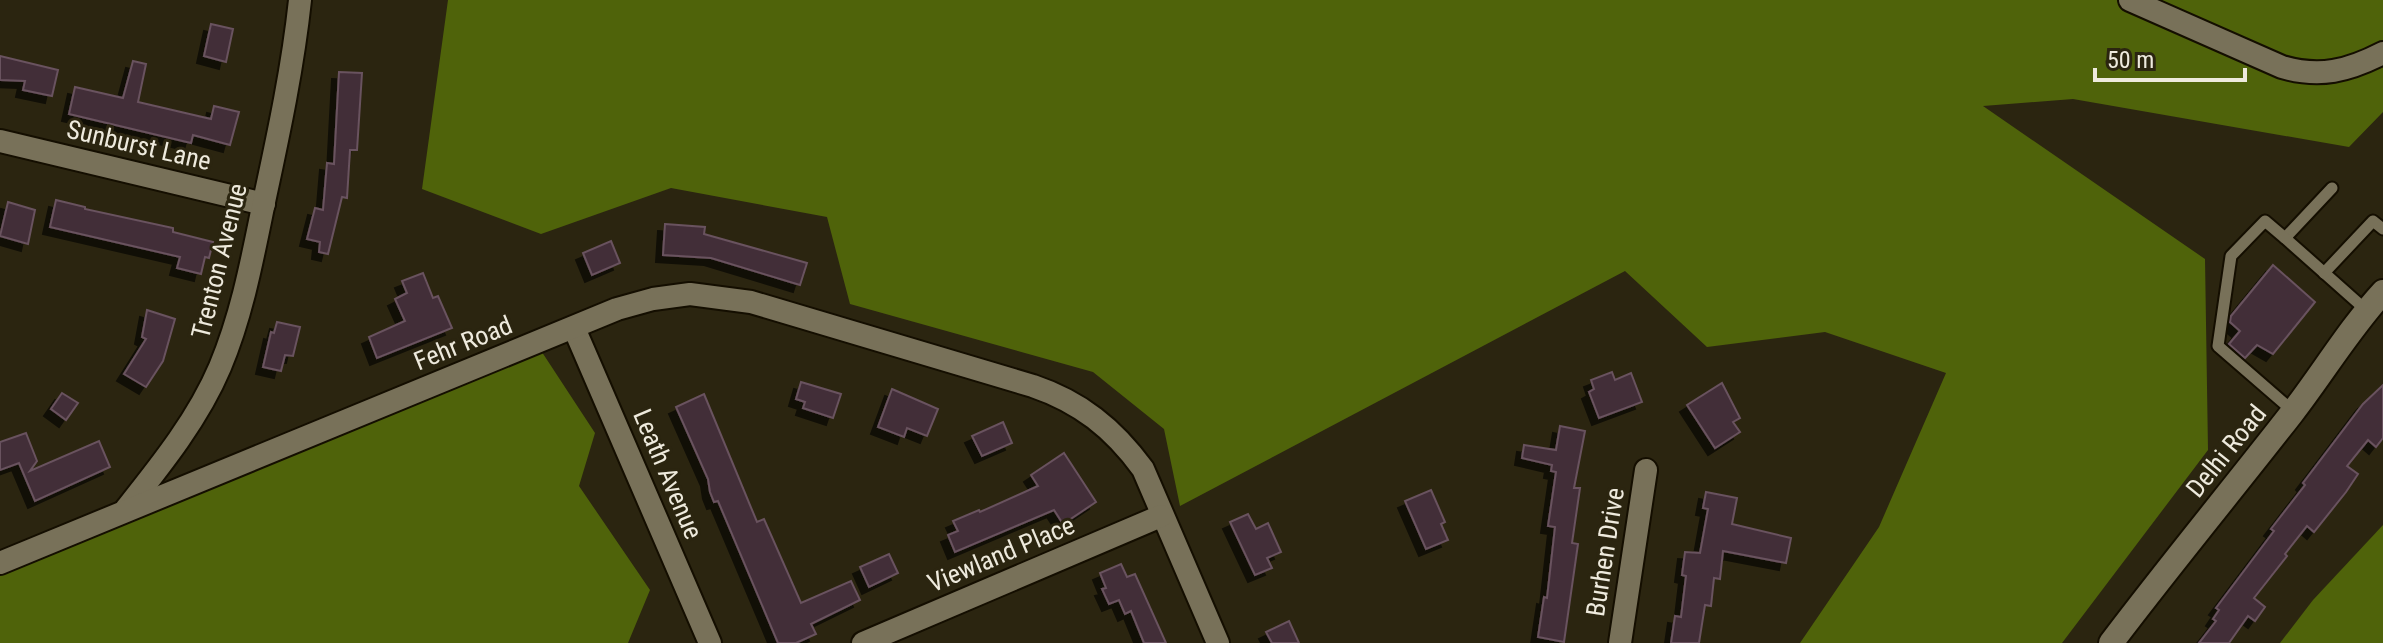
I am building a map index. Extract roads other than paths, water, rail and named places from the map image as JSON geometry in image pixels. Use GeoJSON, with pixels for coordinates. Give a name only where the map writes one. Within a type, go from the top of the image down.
{"type":"FeatureCollection","features":[{"type":"Feature","properties":{"kind":"street","name":"Trenton Avenue"},"geometry":{"type":"LineString","coordinates":[[126,510],[160,466],[219,369],[249,279],[283,112],[300,0]]}},
{"type":"Feature","properties":{"kind":"street"},"geometry":{"type":"LineString","coordinates":[[2130,0],[2282,67],[2301,72],[2340,72],[2383,53]]}},
{"type":"Feature","properties":{"kind":"street","name":"Sunburst Lane"},"geometry":{"type":"LineString","coordinates":[[0,141],[264,204]]}},
{"type":"Feature","properties":{"kind":"street","name":"Delhi Road"},"geometry":{"type":"LineString","coordinates":[[2111,643],[2293,411],[2366,310],[2383,292]]}},
{"type":"Feature","properties":{"kind":"street","name":"Fehr Road"},"geometry":{"type":"LineString","coordinates":[[0,563],[617,309],[653,299],[690,294],[751,302],[1059,395],[1084,408],[1107,425],[1143,469],[1218,643]]}},
{"type":"Feature","properties":{"kind":"street","name":"Leath Avenue"},"geometry":{"type":"LineString","coordinates":[[574,328],[710,643]]}},
{"type":"Feature","properties":{"kind":"street","name":"Burhen Drive"},"geometry":{"type":"LineString","coordinates":[[1620,643],[1646,470]]}},
{"type":"Feature","properties":{"kind":"street","name":"Viewland Place"},"geometry":{"type":"LineString","coordinates":[[863,643],[1161,516]]}},
{"type":"Feature","properties":{"kind":"lane"},"geometry":{"type":"LineString","coordinates":[[2285,238],[2332,188]]}},
{"type":"Feature","properties":{"kind":"lane"},"geometry":{"type":"LineString","coordinates":[[2293,411],[2218,346],[2231,256],[2265,221],[2366,310]]}},
{"type":"Feature","properties":{"kind":"lane"},"geometry":{"type":"LineString","coordinates":[[2324,273],[2373,221],[2383,229]]}}]}
